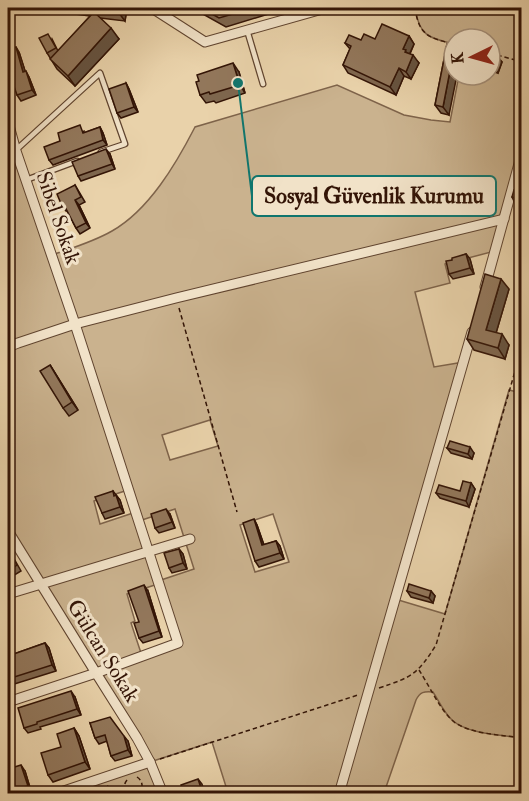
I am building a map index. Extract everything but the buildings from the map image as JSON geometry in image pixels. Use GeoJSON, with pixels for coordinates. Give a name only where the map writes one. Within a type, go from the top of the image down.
{"type":"FeatureCollection","features":[{"type":"Feature","properties":{"kind":"street"},"geometry":{"type":"LineString","coordinates":[[152,8],[205,42],[326,8]]}},
{"type":"Feature","properties":{"kind":"street","name":"Sibel Sokak"},"geometry":{"type":"LineString","coordinates":[[8,122],[16,153],[75,324],[178,643],[96,673]]}},
{"type":"Feature","properties":{"kind":"street"},"geometry":{"type":"LineString","coordinates":[[8,159],[16,153]]}},
{"type":"Feature","properties":{"kind":"street"},"geometry":{"type":"LineString","coordinates":[[482,299],[504,219],[517,186],[522,153]]}},
{"type":"Feature","properties":{"kind":"street"},"geometry":{"type":"LineString","coordinates":[[8,347],[75,324],[504,219]]}},
{"type":"Feature","properties":{"kind":"street"},"geometry":{"type":"LineString","coordinates":[[339,794],[476,320]]}},
{"type":"Feature","properties":{"kind":"street","name":"Gülcan Sokak"},"geometry":{"type":"LineString","coordinates":[[8,531],[138,738],[163,794]]}},
{"type":"Feature","properties":{"kind":"street"},"geometry":{"type":"LineString","coordinates":[[8,594],[190,539]]}},
{"type":"Feature","properties":{"kind":"street"},"geometry":{"type":"LineString","coordinates":[[8,702],[96,673]]}},
{"type":"Feature","properties":{"kind":"street"},"geometry":{"type":"LineString","coordinates":[[55,794],[150,762]]}},
{"type":"Feature","properties":{"kind":"lane"},"geometry":{"type":"LineString","coordinates":[[247,30],[263,84]]}},
{"type":"Feature","properties":{"kind":"lane"},"geometry":{"type":"LineString","coordinates":[[16,153],[100,73],[125,144],[92,156]]}},
{"type":"Feature","properties":{"kind":"lane"},"geometry":{"type":"LineString","coordinates":[[26,180],[81,160]]}},
{"type":"Feature","properties":{"kind":"path"},"geometry":{"type":"LineString","coordinates":[[415,8],[420,29],[429,37],[442,41]]}},
{"type":"Feature","properties":{"kind":"path"},"geometry":{"type":"LineString","coordinates":[[502,56],[522,62]]}},
{"type":"Feature","properties":{"kind":"path"},"geometry":{"type":"LineString","coordinates":[[176,298],[237,512]]}},
{"type":"Feature","properties":{"kind":"path"},"geometry":{"type":"LineString","coordinates":[[419,670],[445,712],[460,726],[522,738]]}},
{"type":"Feature","properties":{"kind":"path"},"geometry":{"type":"LineString","coordinates":[[129,794],[125,788],[126,780],[132,777],[139,778],[142,783],[142,789],[138,794]]}},
{"type":"Feature","properties":{"kind":"path"},"geometry":{"type":"LineString","coordinates":[[102,786],[108,786],[114,793],[125,788]]}},
{"type":"Feature","properties":{"kind":"shaded area"},"geometry":{"type":"Polygon","coordinates":[[[415,8],[521,8],[521,188],[513,185],[495,251],[445,264],[450,283],[415,292],[434,367],[464,362],[395,599],[445,614],[509,390],[521,393],[521,738],[485,733],[458,725],[446,714],[433,692],[425,692],[416,700],[384,793],[228,793],[212,742],[150,762],[163,793],[55,793],[150,763],[8,531],[8,159],[17,156],[52,255],[105,235],[138,211],[150,199],[170,171],[195,127],[337,85],[404,115],[450,122],[457,87],[502,87],[502,27],[442,27],[442,41],[426,34],[419,24],[415,8]],[[210,420],[162,435],[170,460],[218,446],[210,420]],[[128,490],[94,501],[100,524],[136,512],[128,490]],[[175,509],[139,521],[158,581],[194,569],[175,509]],[[273,514],[240,525],[255,572],[289,562],[273,514]],[[158,584],[127,594],[135,621],[131,623],[142,656],[177,643],[158,584]]]}},
{"type":"Feature","properties":{"kind":"place","name":"Sosyal Güvenlik Kurumu"},"geometry":{"type":"Point","coordinates":[238,83]}}]}
